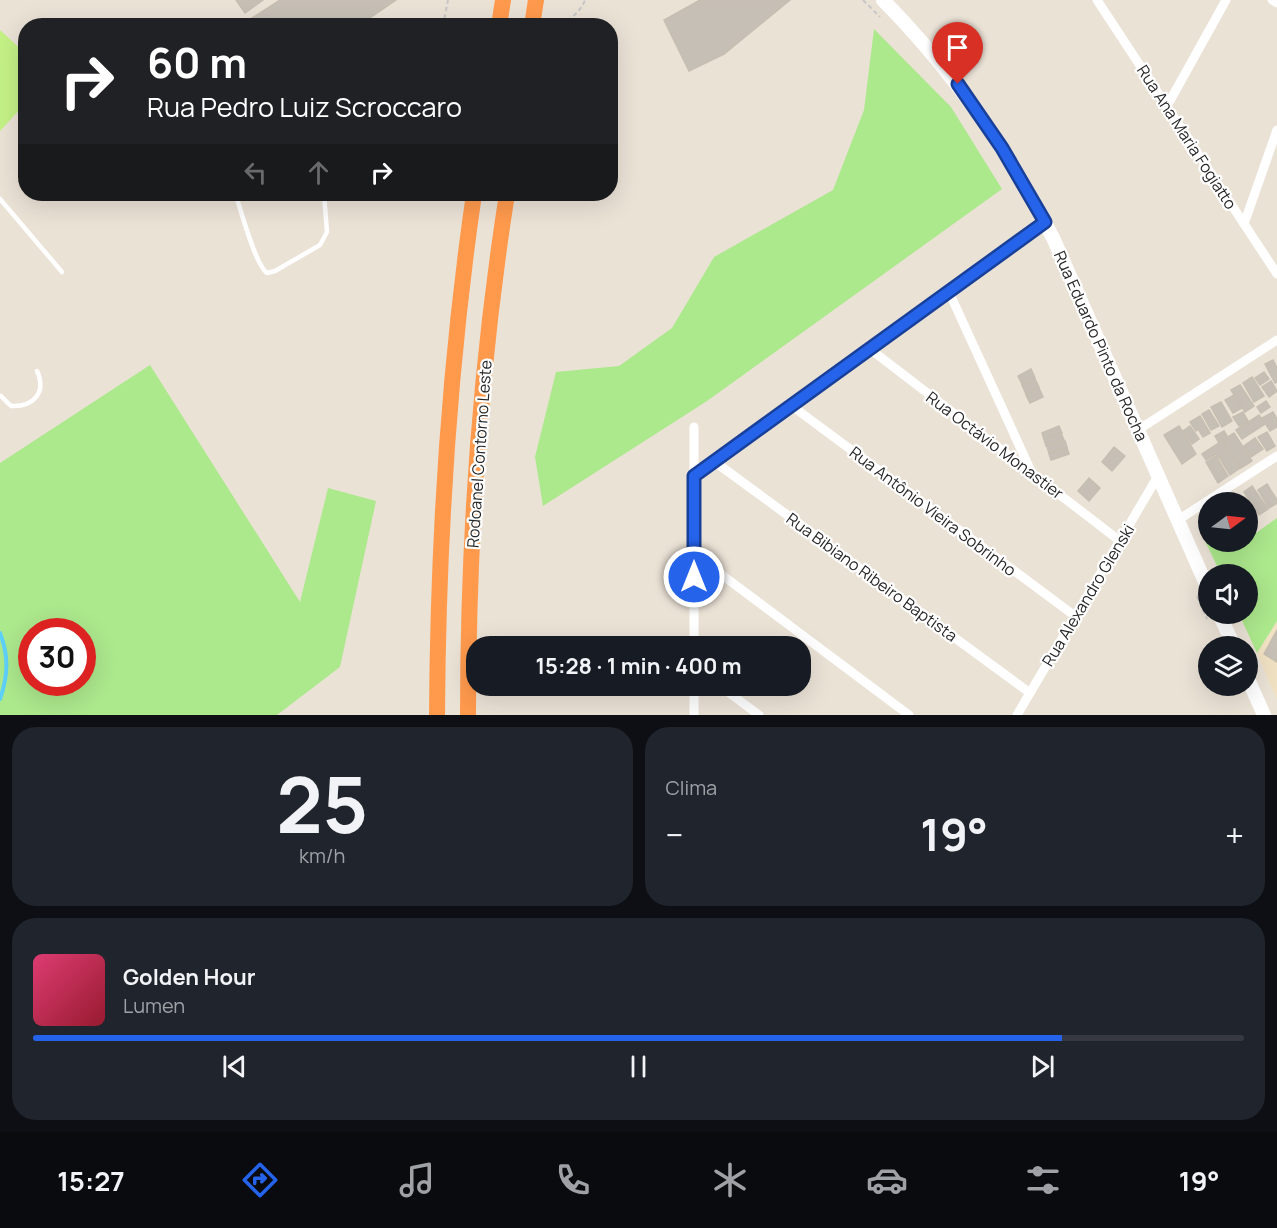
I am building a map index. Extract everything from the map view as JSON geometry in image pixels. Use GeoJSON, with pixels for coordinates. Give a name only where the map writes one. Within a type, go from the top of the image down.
{"type":"FeatureCollection","features":[{"type":"Feature","properties":{"kind":"highway"},"geometry":{"type":"LineString","coordinates":[[500,18],[503,0]]}},
{"type":"Feature","properties":{"kind":"highway"},"geometry":{"type":"LineString","coordinates":[[533,18],[536,0]]}},
{"type":"Feature","properties":{"kind":"highway","name":"Rodoanel Contorno Leste"},"geometry":{"type":"LineString","coordinates":[[437,715],[445,481],[460,303],[473,201]]}},
{"type":"Feature","properties":{"kind":"highway","name":"Rodoanel Contorno Leste"},"geometry":{"type":"LineString","coordinates":[[468,715],[475,486],[488,345],[506,201]]}},
{"type":"Feature","properties":{"kind":"main road","name":"Rua Eduardo Pinto da Rocha"},"geometry":{"type":"LineString","coordinates":[[883,0],[935,56],[982,116],[1019,175],[1045,222],[1198,566]]}},
{"type":"Feature","properties":{"kind":"main road"},"geometry":{"type":"LineString","coordinates":[[1256,696],[1264,715]]}},
{"type":"Feature","properties":{"kind":"street","name":"Rua Ana Maria Fogiatto"},"geometry":{"type":"LineString","coordinates":[[1097,0],[1277,274]]}},
{"type":"Feature","properties":{"kind":"street"},"geometry":{"type":"LineString","coordinates":[[1167,106],[1226,0]]}},
{"type":"Feature","properties":{"kind":"street"},"geometry":{"type":"LineString","coordinates":[[1272,0],[1277,3]]}},
{"type":"Feature","properties":{"kind":"street"},"geometry":{"type":"LineString","coordinates":[[1244,224],[1277,130]]}},
{"type":"Feature","properties":{"kind":"street"},"geometry":{"type":"LineString","coordinates":[[694,476],[1045,222]]}},
{"type":"Feature","properties":{"kind":"street"},"geometry":{"type":"LineString","coordinates":[[949,292],[1032,473]]}},
{"type":"Feature","properties":{"kind":"street"},"geometry":{"type":"LineString","coordinates":[[1138,430],[1277,340]]}},
{"type":"Feature","properties":{"kind":"street","name":"Rua Octávio Monastier"},"geometry":{"type":"LineString","coordinates":[[870,349],[1120,540]]}},
{"type":"Feature","properties":{"kind":"street","name":"Rua Antônio Vieira Sobrinho"},"geometry":{"type":"LineString","coordinates":[[792,406],[1075,616]]}},
{"type":"Feature","properties":{"kind":"street"},"geometry":{"type":"LineString","coordinates":[[694,427],[694,636]]}},
{"type":"Feature","properties":{"kind":"street"},"geometry":{"type":"LineString","coordinates":[[1178,520],[1277,456]]}},
{"type":"Feature","properties":{"kind":"street","name":"Rua Bibiano Ribeiro Baptista"},"geometry":{"type":"LineString","coordinates":[[715,462],[1030,693]]}},
{"type":"Feature","properties":{"kind":"street","name":"Rua Alexandro Glenski"},"geometry":{"type":"LineString","coordinates":[[1017,715],[1158,476]]}},
{"type":"Feature","properties":{"kind":"street"},"geometry":{"type":"LineString","coordinates":[[694,554],[909,715]]}},
{"type":"Feature","properties":{"kind":"street"},"geometry":{"type":"LineString","coordinates":[[694,696],[694,715]]}},
{"type":"Feature","properties":{"kind":"street"},"geometry":{"type":"LineString","coordinates":[[733,696],[759,715]]}},
{"type":"Feature","properties":{"kind":"lane"},"geometry":{"type":"LineString","coordinates":[[0,199],[62,272]]}},
{"type":"Feature","properties":{"kind":"lane"},"geometry":{"type":"LineString","coordinates":[[238,201],[262,270],[267,273],[275,271],[320,245],[327,232],[325,201]]}},
{"type":"Feature","properties":{"kind":"lane"},"geometry":{"type":"LineString","coordinates":[[1,396],[11,406],[21,406],[32,401],[39,392],[42,380],[37,371]]}},
{"type":"Feature","properties":{"kind":"path"},"geometry":{"type":"LineString","coordinates":[[444,18],[448,0]]}},
{"type":"Feature","properties":{"kind":"path"},"geometry":{"type":"LineString","coordinates":[[573,18],[585,0]]}},
{"type":"Feature","properties":{"kind":"path"},"geometry":{"type":"LineString","coordinates":[[863,0],[883,19]]}},
{"type":"Feature","properties":{"kind":"shaded area"},"geometry":{"type":"Polygon","coordinates":[[[1277,621],[1277,700],[1258,655],[1258,651],[1277,621]]]}},
{"type":"Feature","properties":{"kind":"green space"},"geometry":{"type":"Polygon","coordinates":[[[874,29],[951,107],[1002,189],[707,401],[543,506],[535,457],[556,372],[619,366],[672,328],[714,257],[833,190],[864,110],[874,29]]]}},
{"type":"Feature","properties":{"kind":"green space"},"geometry":{"type":"Polygon","coordinates":[[[0,30],[18,47],[18,112],[0,131],[0,30]]]}},
{"type":"Feature","properties":{"kind":"green space"},"geometry":{"type":"Polygon","coordinates":[[[150,365],[300,602],[328,488],[376,501],[340,667],[277,715],[0,715],[0,463],[150,365]]]}},
{"type":"Feature","properties":{"kind":"green space"},"geometry":{"type":"Polygon","coordinates":[[[1277,518],[1277,621],[1258,651],[1258,636],[1249,636],[1244,624],[1258,624],[1258,564],[1216,564],[1210,552],[1258,552],[1258,532],[1277,518]]]}},
{"type":"Feature","properties":{"kind":"building"},"geometry":{"type":"Polygon","coordinates":[[[236,0],[263,0],[245,13],[236,0]]]}},
{"type":"Feature","properties":{"kind":"building"},"geometry":{"type":"Polygon","coordinates":[[[280,0],[396,0],[370,18],[252,18],[280,0]]]}},
{"type":"Feature","properties":{"kind":"building"},"geometry":{"type":"Polygon","coordinates":[[[700,0],[790,0],[724,54],[689,71],[664,20],[700,0]]]}},
{"type":"Feature","properties":{"kind":"building"},"geometry":{"type":"Polygon","coordinates":[[[1273,360],[1277,368],[1277,382],[1275,383],[1265,364],[1273,360]]]}},
{"type":"Feature","properties":{"kind":"building"},"geometry":{"type":"Polygon","coordinates":[[[1031,369],[1035,378],[1022,384],[1018,376],[1031,369]]]}},
{"type":"Feature","properties":{"kind":"building"},"geometry":{"type":"Polygon","coordinates":[[[1264,372],[1269,379],[1260,385],[1255,378],[1264,372]]]}},
{"type":"Feature","properties":{"kind":"building"},"geometry":{"type":"Polygon","coordinates":[[[1252,377],[1264,396],[1254,402],[1243,383],[1252,377]]]}},
{"type":"Feature","properties":{"kind":"building"},"geometry":{"type":"Polygon","coordinates":[[[1035,379],[1039,387],[1026,394],[1022,385],[1035,379]]]}},
{"type":"Feature","properties":{"kind":"building"},"geometry":{"type":"Polygon","coordinates":[[[1271,381],[1277,391],[1269,397],[1262,387],[1271,381]]]}},
{"type":"Feature","properties":{"kind":"building"},"geometry":{"type":"Polygon","coordinates":[[[1240,385],[1254,406],[1245,412],[1231,390],[1240,385]]]}},
{"type":"Feature","properties":{"kind":"building"},"geometry":{"type":"Polygon","coordinates":[[[1039,388],[1043,397],[1030,403],[1026,395],[1039,388]]]}},
{"type":"Feature","properties":{"kind":"building"},"geometry":{"type":"Polygon","coordinates":[[[1234,395],[1242,408],[1233,413],[1225,400],[1234,395]]]}},
{"type":"Feature","properties":{"kind":"building"},"geometry":{"type":"Polygon","coordinates":[[[1266,401],[1270,407],[1261,413],[1257,407],[1266,401]]]}},
{"type":"Feature","properties":{"kind":"building"},"geometry":{"type":"Polygon","coordinates":[[[1221,402],[1232,421],[1222,427],[1211,407],[1221,402]]]}},
{"type":"Feature","properties":{"kind":"building"},"geometry":{"type":"Polygon","coordinates":[[[1209,410],[1219,426],[1211,430],[1202,414],[1209,410]]]}},
{"type":"Feature","properties":{"kind":"building"},"geometry":{"type":"Polygon","coordinates":[[[1243,412],[1248,421],[1239,426],[1233,417],[1243,412]]]}},
{"type":"Feature","properties":{"kind":"building"},"geometry":{"type":"Polygon","coordinates":[[[1273,412],[1277,419],[1277,427],[1270,431],[1262,418],[1273,412]]]}},
{"type":"Feature","properties":{"kind":"building"},"geometry":{"type":"Polygon","coordinates":[[[1259,415],[1265,424],[1242,439],[1236,430],[1259,415]]]}},
{"type":"Feature","properties":{"kind":"building"},"geometry":{"type":"Polygon","coordinates":[[[1200,416],[1210,433],[1203,437],[1190,422],[1200,416]]]}},
{"type":"Feature","properties":{"kind":"building"},"geometry":{"type":"Polygon","coordinates":[[[1059,426],[1062,433],[1044,439],[1042,433],[1059,426]]]}},
{"type":"Feature","properties":{"kind":"building"},"geometry":{"type":"Polygon","coordinates":[[[1179,426],[1196,454],[1182,464],[1164,435],[1179,426]]]}},
{"type":"Feature","properties":{"kind":"building"},"geometry":{"type":"Polygon","coordinates":[[[1190,426],[1199,439],[1192,444],[1183,431],[1190,426]]]}},
{"type":"Feature","properties":{"kind":"building"},"geometry":{"type":"Polygon","coordinates":[[[1224,431],[1227,436],[1222,439],[1229,452],[1219,458],[1216,454],[1206,460],[1202,454],[1219,443],[1215,436],[1224,431]]]}},
{"type":"Feature","properties":{"kind":"building"},"geometry":{"type":"Polygon","coordinates":[[[1267,432],[1275,446],[1267,451],[1258,437],[1267,432]]]}},
{"type":"Feature","properties":{"kind":"building"},"geometry":{"type":"Polygon","coordinates":[[[1061,433],[1064,440],[1046,446],[1044,439],[1061,433]]]}},
{"type":"Feature","properties":{"kind":"building"},"geometry":{"type":"Polygon","coordinates":[[[1234,433],[1252,461],[1241,468],[1223,440],[1234,433]]]}},
{"type":"Feature","properties":{"kind":"building"},"geometry":{"type":"Polygon","coordinates":[[[1255,438],[1263,449],[1251,457],[1244,446],[1255,438]]]}},
{"type":"Feature","properties":{"kind":"building"},"geometry":{"type":"Polygon","coordinates":[[[1065,441],[1067,447],[1049,453],[1047,447],[1065,441]]]}},
{"type":"Feature","properties":{"kind":"building"},"geometry":{"type":"Polygon","coordinates":[[[1114,447],[1125,456],[1112,471],[1102,462],[1114,447]]]}},
{"type":"Feature","properties":{"kind":"building"},"geometry":{"type":"Polygon","coordinates":[[[1067,448],[1069,454],[1051,460],[1049,454],[1067,448]]]}},
{"type":"Feature","properties":{"kind":"building"},"geometry":{"type":"Polygon","coordinates":[[[1230,452],[1240,468],[1230,475],[1220,459],[1230,452]]]}},
{"type":"Feature","properties":{"kind":"building"},"geometry":{"type":"Polygon","coordinates":[[[1216,456],[1228,476],[1218,483],[1206,462],[1216,456]]]}},
{"type":"Feature","properties":{"kind":"building"},"geometry":{"type":"Polygon","coordinates":[[[1089,478],[1100,488],[1089,501],[1078,491],[1089,478]]]}},
{"type":"Feature","properties":{"kind":"building"},"geometry":{"type":"Polygon","coordinates":[[[1267,484],[1277,500],[1277,503],[1269,508],[1258,490],[1267,484]]]}},
{"type":"Feature","properties":{"kind":"building"},"geometry":{"type":"Polygon","coordinates":[[[1252,486],[1256,492],[1244,492],[1252,486]]]}},
{"type":"Feature","properties":{"kind":"building"},"geometry":{"type":"Polygon","coordinates":[[[1258,495],[1268,509],[1259,515],[1258,513],[1258,495]]]}},
{"type":"Feature","properties":{"kind":"building"},"geometry":{"type":"Polygon","coordinates":[[[1277,630],[1277,662],[1264,654],[1277,630]]]}},
{"type":"Feature","properties":{"kind":"waterway"},"geometry":{"type":"LineString","coordinates":[[0,633],[5,650],[6,666],[5,682],[0,699]]}},
{"type":"Feature","properties":{"kind":"route"},"geometry":{"type":"LineString","coordinates":[[694,577],[694,476],[1045,222],[982,116],[958,84]]}}]}
